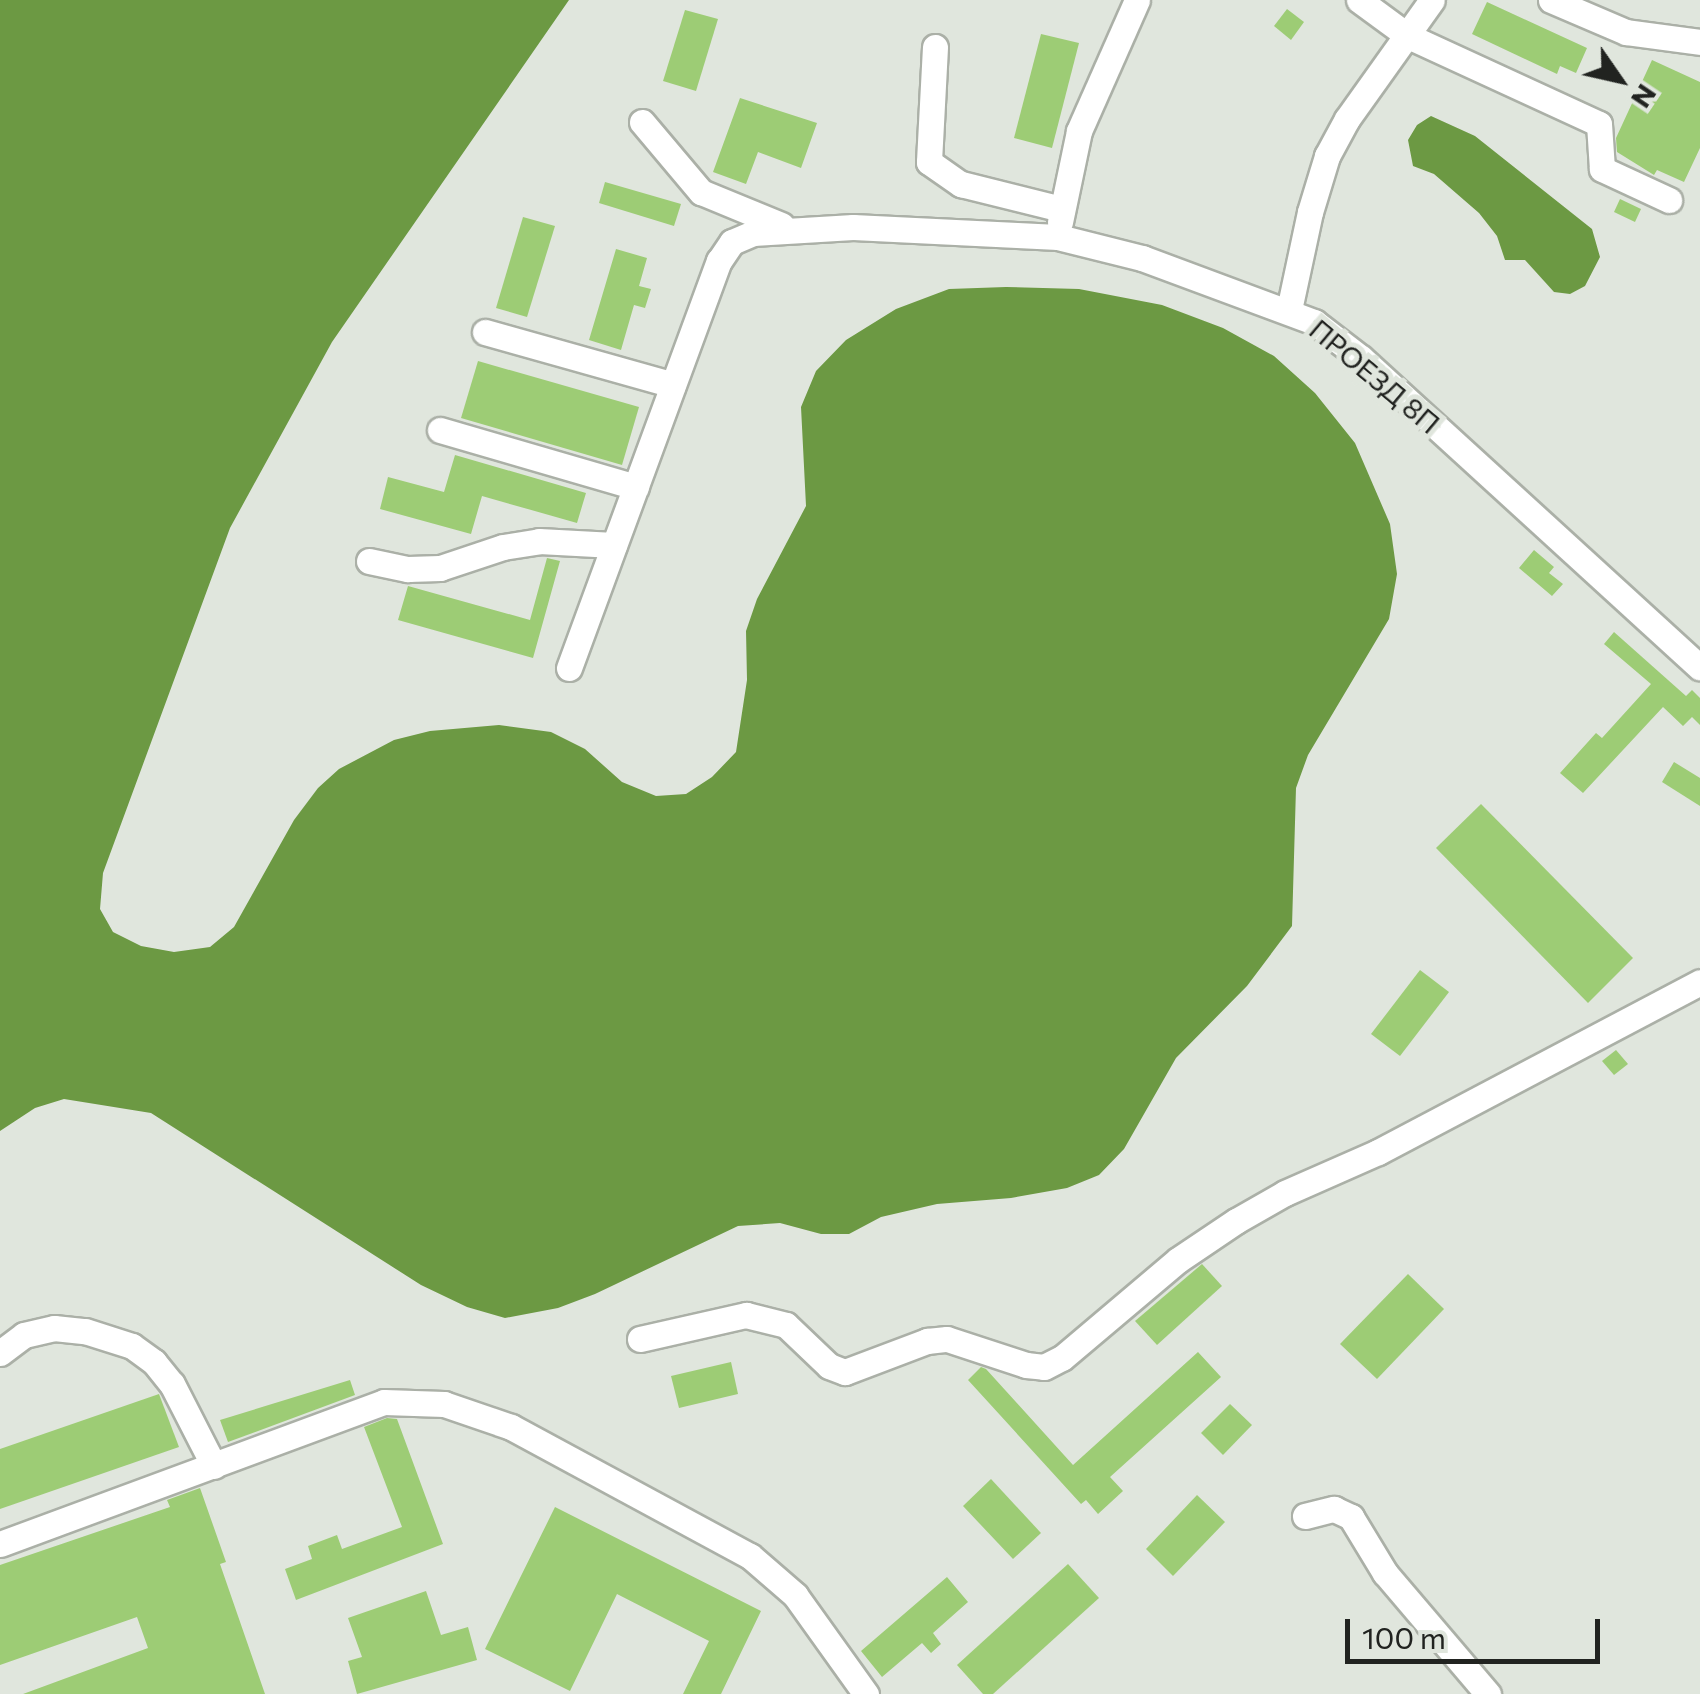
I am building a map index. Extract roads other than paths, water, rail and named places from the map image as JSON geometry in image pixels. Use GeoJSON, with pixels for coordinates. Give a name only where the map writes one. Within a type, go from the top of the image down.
{"type":"FeatureCollection","features":[{"type":"Feature","properties":{"kind":"street"},"geometry":{"type":"LineString","coordinates":[[1058,237],[1079,131],[1136,0]]}},
{"type":"Feature","properties":{"kind":"street"},"geometry":{"type":"LineString","coordinates":[[1359,0],[1408,36],[1599,124],[1602,169],[1669,200]]}},
{"type":"Feature","properties":{"kind":"street"},"geometry":{"type":"LineString","coordinates":[[1289,310],[1310,212],[1327,156],[1356,106],[1432,0]]}},
{"type":"Feature","properties":{"kind":"street"},"geometry":{"type":"LineString","coordinates":[[1551,0],[1626,32],[1700,42]]}},
{"type":"Feature","properties":{"kind":"street"},"geometry":{"type":"LineString","coordinates":[[935,47],[929,162],[961,184],[1062,209]]}},
{"type":"Feature","properties":{"kind":"street"},"geometry":{"type":"LineString","coordinates":[[642,122],[701,192],[795,230]]}},
{"type":"Feature","properties":{"kind":"street","name":"ПРОЕЗД 8П"},"geometry":{"type":"LineString","coordinates":[[674,385],[719,261],[732,242],[753,233],[853,227],[1058,237],[1142,258],[1314,322],[1362,358],[1700,668]]}},
{"type":"Feature","properties":{"kind":"street"},"geometry":{"type":"LineString","coordinates":[[485,332],[674,385],[569,668]]}},
{"type":"Feature","properties":{"kind":"street"},"geometry":{"type":"LineString","coordinates":[[440,430],[636,487]]}},
{"type":"Feature","properties":{"kind":"street"},"geometry":{"type":"LineString","coordinates":[[370,560],[408,568],[440,568],[539,540],[614,545]]}},
{"type":"Feature","properties":{"kind":"street"},"geometry":{"type":"LineString","coordinates":[[640,1339],[746,1315],[786,1325],[829,1366],[845,1372],[927,1341],[947,1340],[1026,1365],[1044,1366],[1062,1358],[1178,1260],[1236,1221],[1285,1193],[1378,1152],[1700,982]]}},
{"type":"Feature","properties":{"kind":"street"},"geometry":{"type":"LineString","coordinates":[[0,1353],[24,1335],[54,1328],[85,1331],[132,1346],[154,1362],[172,1384],[214,1466]]}},
{"type":"Feature","properties":{"kind":"street"},"geometry":{"type":"LineString","coordinates":[[0,1544],[384,1402],[444,1404],[528,1436],[774,1574],[795,1595],[866,1694]]}},
{"type":"Feature","properties":{"kind":"street"},"geometry":{"type":"LineString","coordinates":[[1305,1516],[1334,1509],[1351,1517],[1385,1574],[1488,1694]]}}]}
